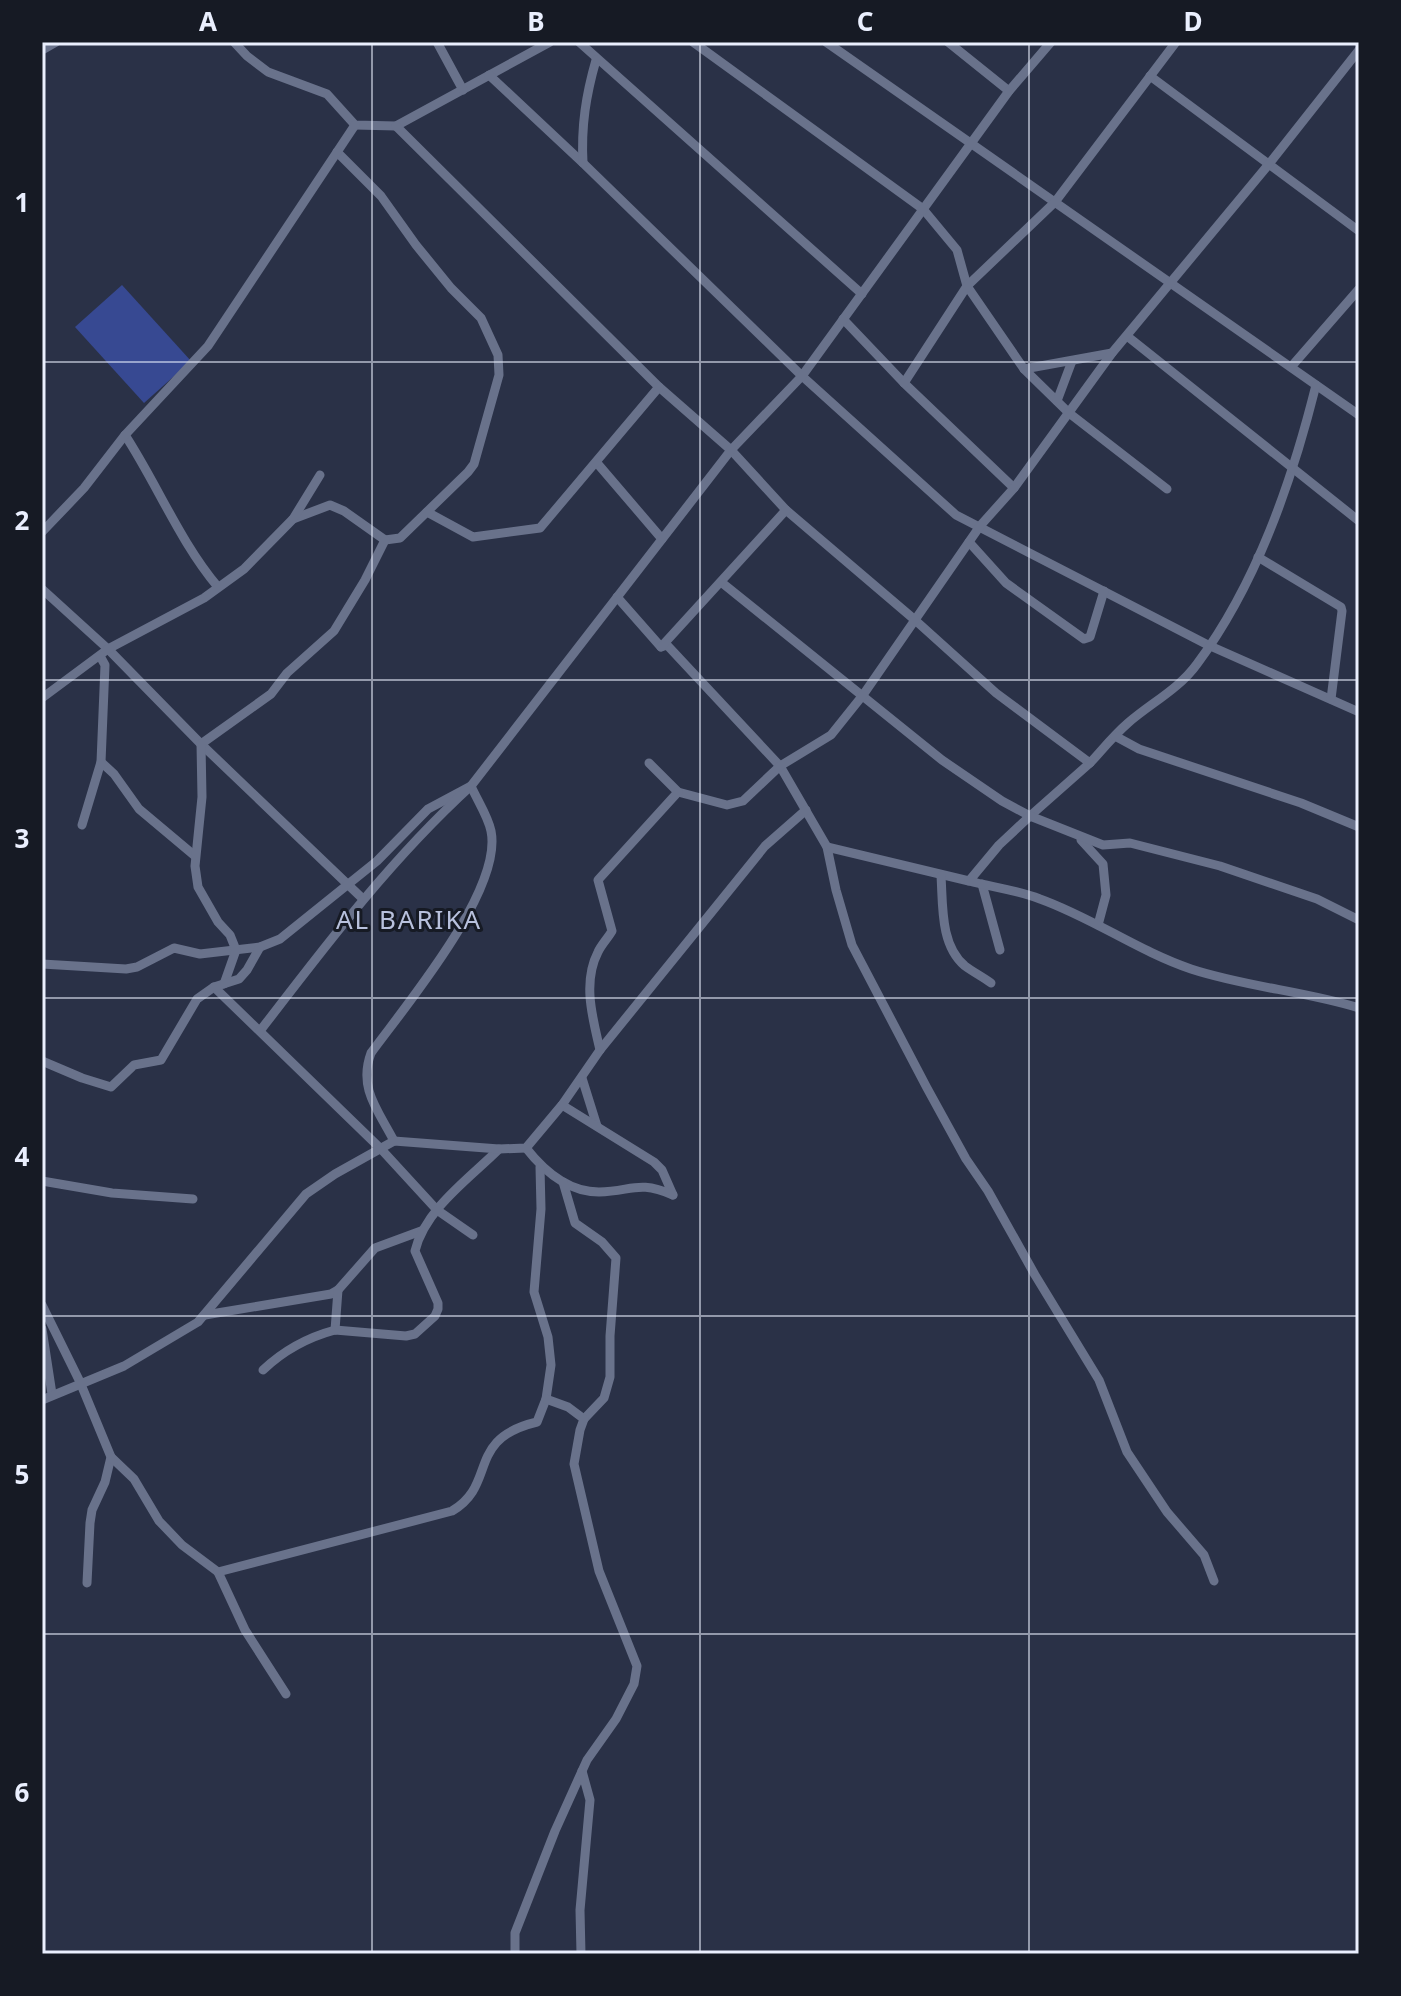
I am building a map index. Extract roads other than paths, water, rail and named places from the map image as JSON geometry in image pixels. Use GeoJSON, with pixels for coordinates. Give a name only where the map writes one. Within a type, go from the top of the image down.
{"type":"FeatureCollection","features":[{"type":"Feature","properties":{"kind":"street"},"geometry":{"type":"LineString","coordinates":[[42,50],[56,42]]}},
{"type":"Feature","properties":{"kind":"street"},"geometry":{"type":"LineString","coordinates":[[234,42],[268,72],[327,94],[355,125],[396,126],[550,42]]}},
{"type":"Feature","properties":{"kind":"street"},"geometry":{"type":"LineString","coordinates":[[437,42],[463,90]]}},
{"type":"Feature","properties":{"kind":"street"},"geometry":{"type":"LineString","coordinates":[[579,42],[862,294]]}},
{"type":"Feature","properties":{"kind":"street"},"geometry":{"type":"LineString","coordinates":[[693,42],[935,220],[960,257],[967,286],[1024,369],[1069,413],[1167,489]]}},
{"type":"Feature","properties":{"kind":"street"},"geometry":{"type":"LineString","coordinates":[[826,42],[1359,415]]}},
{"type":"Feature","properties":{"kind":"street"},"geometry":{"type":"LineString","coordinates":[[948,42],[1009,91]]}},
{"type":"Feature","properties":{"kind":"street"},"geometry":{"type":"LineString","coordinates":[[260,1031],[363,899],[429,824],[471,786],[731,450],[802,376],[1009,91],[1051,42]]}},
{"type":"Feature","properties":{"kind":"street"},"geometry":{"type":"LineString","coordinates":[[904,383],[967,286],[1055,202],[1176,42]]}},
{"type":"Feature","properties":{"kind":"street"},"geometry":{"type":"LineString","coordinates":[[649,763],[678,792],[727,805],[743,801],[780,766],[831,735],[863,695],[980,526],[1014,488],[1112,353],[1359,50]]}},
{"type":"Feature","properties":{"kind":"street"},"geometry":{"type":"LineString","coordinates":[[583,163],[581,132],[585,101],[596,60]]}},
{"type":"Feature","properties":{"kind":"street"},"geometry":{"type":"LineString","coordinates":[[489,75],[802,376],[956,515],[1208,645],[1359,712]]}},
{"type":"Feature","properties":{"kind":"street"},"geometry":{"type":"LineString","coordinates":[[1150,76],[1359,231]]}},
{"type":"Feature","properties":{"kind":"street"},"geometry":{"type":"LineString","coordinates":[[42,532],[84,488],[125,435],[208,346],[355,125]]}},
{"type":"Feature","properties":{"kind":"street"},"geometry":{"type":"LineString","coordinates":[[396,126],[659,387],[731,450],[786,510],[996,693],[1090,763]]}},
{"type":"Feature","properties":{"kind":"street"},"geometry":{"type":"LineString","coordinates":[[569,149],[581,132]]}},
{"type":"Feature","properties":{"kind":"street"},"geometry":{"type":"LineString","coordinates":[[293,519],[330,505],[344,511],[385,540],[400,538],[474,464],[499,375],[498,355],[481,318],[451,288],[381,196],[337,152]]}},
{"type":"Feature","properties":{"kind":"street"},"geometry":{"type":"LineString","coordinates":[[960,257],[983,270]]}},
{"type":"Feature","properties":{"kind":"street"},"geometry":{"type":"LineString","coordinates":[[1291,367],[1359,289]]}},
{"type":"Feature","properties":{"kind":"street"},"geometry":{"type":"LineString","coordinates":[[843,319],[904,383],[1014,488]]}},
{"type":"Feature","properties":{"kind":"street"},"geometry":{"type":"LineString","coordinates":[[1127,336],[1359,521]]}},
{"type":"Feature","properties":{"kind":"street"},"geometry":{"type":"LineString","coordinates":[[1024,369],[1112,353]]}},
{"type":"Feature","properties":{"kind":"street"},"geometry":{"type":"LineString","coordinates":[[1057,401],[1072,361]]}},
{"type":"Feature","properties":{"kind":"street"},"geometry":{"type":"LineString","coordinates":[[969,881],[999,845],[1090,763],[1115,736],[1180,684],[1197,663],[1258,557],[1292,468],[1316,385]]}},
{"type":"Feature","properties":{"kind":"street"},"geometry":{"type":"LineString","coordinates":[[427,512],[473,537],[533,531],[547,523],[659,387]]}},
{"type":"Feature","properties":{"kind":"street"},"geometry":{"type":"LineString","coordinates":[[125,435],[191,549],[218,587]]}},
{"type":"Feature","properties":{"kind":"street"},"geometry":{"type":"LineString","coordinates":[[597,463],[662,539]]}},
{"type":"Feature","properties":{"kind":"street"},"geometry":{"type":"LineString","coordinates":[[42,698],[104,652],[204,598],[244,569],[293,519],[320,475]]}},
{"type":"Feature","properties":{"kind":"street"},"geometry":{"type":"LineString","coordinates":[[661,647],[786,510]]}},
{"type":"Feature","properties":{"kind":"street"},"geometry":{"type":"LineString","coordinates":[[201,744],[271,694],[287,673],[334,631],[385,540]]}},
{"type":"Feature","properties":{"kind":"street"},"geometry":{"type":"LineString","coordinates":[[969,542],[1006,583],[1084,639],[1090,637],[1104,591]]}},
{"type":"Feature","properties":{"kind":"street"},"geometry":{"type":"LineString","coordinates":[[1258,557],[1341,607],[1331,699]]}},
{"type":"Feature","properties":{"kind":"street"},"geometry":{"type":"LineString","coordinates":[[721,582],[972,782],[1030,816],[1103,845],[1130,843],[1220,866],[1317,899],[1359,920]]}},
{"type":"Feature","properties":{"kind":"street"},"geometry":{"type":"LineString","coordinates":[[42,589],[363,899]]}},
{"type":"Feature","properties":{"kind":"street"},"geometry":{"type":"LineString","coordinates":[[617,597],[661,647]]}},
{"type":"Feature","properties":{"kind":"street"},"geometry":{"type":"LineString","coordinates":[[661,647],[667,645],[780,766],[827,847],[852,945],[920,1074],[966,1159],[1099,1380],[1127,1452],[1167,1512],[1204,1555],[1214,1581]]}},
{"type":"Feature","properties":{"kind":"street"},"geometry":{"type":"LineString","coordinates":[[82,825],[101,762],[104,652]]}},
{"type":"Feature","properties":{"kind":"street"},"geometry":{"type":"LineString","coordinates":[[1115,736],[1139,749],[1301,803],[1359,827]]}},
{"type":"Feature","properties":{"kind":"street"},"geometry":{"type":"LineString","coordinates":[[201,744],[202,797],[195,856],[198,887],[218,922],[230,935],[236,950],[219,986]]}},
{"type":"Feature","properties":{"kind":"street"},"geometry":{"type":"LineString","coordinates":[[101,762],[114,774],[139,809],[195,856]]}},
{"type":"Feature","properties":{"kind":"street"},"geometry":{"type":"LineString","coordinates":[[42,964],[126,969],[137,967],[174,948],[200,954],[260,947],[280,939],[349,885],[428,809],[471,786]]}},
{"type":"Feature","properties":{"kind":"street"},"geometry":{"type":"LineString","coordinates":[[394,1141],[367,1087],[366,1066],[371,1053],[458,931],[474,905],[485,878],[492,849],[491,830],[471,786]]}},
{"type":"Feature","properties":{"kind":"street"},"geometry":{"type":"LineString","coordinates":[[600,1050],[592,1016],[590,981],[599,949],[612,931],[598,880],[678,792]]}},
{"type":"Feature","properties":{"kind":"street"},"geometry":{"type":"LineString","coordinates":[[42,1329],[46,1399],[80,1382],[124,1366],[192,1326],[205,1315],[306,1194],[394,1141],[499,1149],[526,1148],[562,1105],[600,1050],[765,846],[806,810]]}},
{"type":"Feature","properties":{"kind":"street"},"geometry":{"type":"LineString","coordinates":[[1076,835],[1103,864],[1106,895],[1098,925]]}},
{"type":"Feature","properties":{"kind":"street"},"geometry":{"type":"LineString","coordinates":[[827,847],[1040,898],[1153,954],[1228,981],[1358,1005]]}},
{"type":"Feature","properties":{"kind":"street"},"geometry":{"type":"LineString","coordinates":[[941,876],[944,925],[954,953],[964,965],[991,983]]}},
{"type":"Feature","properties":{"kind":"street"},"geometry":{"type":"LineString","coordinates":[[982,884],[1000,950]]}},
{"type":"Feature","properties":{"kind":"street"},"geometry":{"type":"LineString","coordinates":[[42,1061],[111,1087],[134,1065],[161,1060],[197,999],[239,979],[260,947]]}},
{"type":"Feature","properties":{"kind":"street"},"geometry":{"type":"LineString","coordinates":[[219,986],[260,1031],[381,1149],[437,1210],[473,1235]]}},
{"type":"Feature","properties":{"kind":"street"},"geometry":{"type":"LineString","coordinates":[[582,1078],[597,1126]]}},
{"type":"Feature","properties":{"kind":"street"},"geometry":{"type":"LineString","coordinates":[[526,1148],[540,1167],[563,1182],[597,1192],[640,1185],[673,1195],[662,1170],[654,1162],[562,1105]]}},
{"type":"Feature","properties":{"kind":"street"},"geometry":{"type":"LineString","coordinates":[[263,1370],[291,1349],[335,1330],[406,1336],[415,1334],[435,1316],[438,1303],[415,1251],[421,1231],[437,1210],[499,1149]]}},
{"type":"Feature","properties":{"kind":"street"},"geometry":{"type":"LineString","coordinates":[[218,1572],[452,1511],[467,1502],[495,1442],[519,1426],[537,1422],[546,1399],[551,1365],[548,1337],[534,1292],[541,1209],[540,1167]]}},
{"type":"Feature","properties":{"kind":"street"},"geometry":{"type":"LineString","coordinates":[[42,1181],[112,1193],[193,1199]]}},
{"type":"Feature","properties":{"kind":"street"},"geometry":{"type":"LineString","coordinates":[[515,1954],[515,1933],[555,1831],[582,1771],[616,1719],[634,1684],[637,1666],[599,1571],[574,1464],[584,1419],[604,1398],[610,1377],[616,1258],[602,1242],[575,1223],[563,1182]]}},
{"type":"Feature","properties":{"kind":"street"},"geometry":{"type":"LineString","coordinates":[[205,1315],[290,1302],[338,1290],[375,1248],[421,1231]]}},
{"type":"Feature","properties":{"kind":"street"},"geometry":{"type":"LineString","coordinates":[[335,1330],[338,1290]]}},
{"type":"Feature","properties":{"kind":"street"},"geometry":{"type":"LineString","coordinates":[[42,1305],[80,1382],[111,1457],[134,1479],[159,1521],[182,1545],[218,1572],[245,1630],[286,1694]]}},
{"type":"Feature","properties":{"kind":"street"},"geometry":{"type":"LineString","coordinates":[[546,1399],[568,1407],[584,1419]]}},
{"type":"Feature","properties":{"kind":"street"},"geometry":{"type":"LineString","coordinates":[[87,1583],[92,1510],[105,1482],[111,1457]]}},
{"type":"Feature","properties":{"kind":"street"},"geometry":{"type":"LineString","coordinates":[[581,1954],[580,1910],[590,1800],[582,1771]]}},
{"type":"Feature","properties":{"kind":"district","name":"AL BARIKA"},"geometry":{"type":"Point","coordinates":[409,919]}}]}
